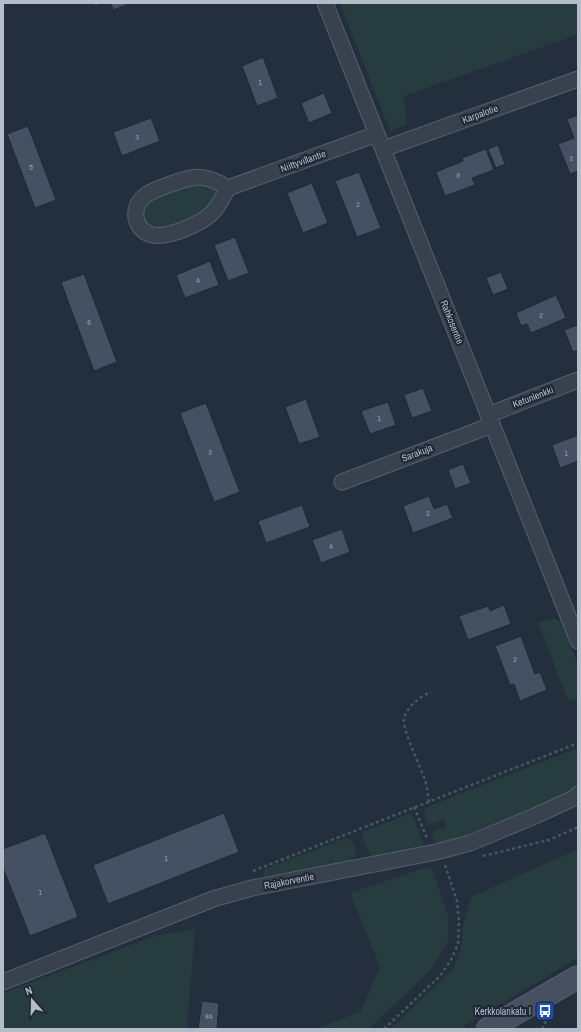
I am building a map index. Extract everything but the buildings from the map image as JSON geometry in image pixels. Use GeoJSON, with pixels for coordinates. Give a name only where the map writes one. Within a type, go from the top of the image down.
{"type":"FeatureCollection","features":[{"type":"Feature","properties":{"kind":"main road"},"geometry":{"type":"LineString","coordinates":[[488,1029],[578,977]]}},
{"type":"Feature","properties":{"kind":"street","name":"Rahkosentie"},"geometry":{"type":"LineString","coordinates":[[325,3],[578,642]]}},
{"type":"Feature","properties":{"kind":"street","name":"Karpalotie"},"geometry":{"type":"LineString","coordinates":[[383,149],[578,78]]}},
{"type":"Feature","properties":{"kind":"street","name":"Niittyvillantie"},"geometry":{"type":"LineString","coordinates":[[228,188],[377,134]]}},
{"type":"Feature","properties":{"kind":"street"},"geometry":{"type":"LineString","coordinates":[[200,177],[216,180],[228,188],[219,205],[211,214],[199,222],[181,230],[163,236],[152,235],[144,231],[138,225],[135,216],[140,201],[145,195],[162,187],[179,181],[200,177]]}},
{"type":"Feature","properties":{"kind":"street","name":"Ketunlenkki"},"geometry":{"type":"LineString","coordinates":[[490,420],[578,380]]}},
{"type":"Feature","properties":{"kind":"street","name":"Sarakuja"},"geometry":{"type":"LineString","coordinates":[[342,482],[490,420]]}},
{"type":"Feature","properties":{"kind":"street","name":"Rajakorventie"},"geometry":{"type":"LineString","coordinates":[[3,982],[213,899],[252,888],[436,852],[470,843],[535,816],[574,798],[578,794]]}},
{"type":"Feature","properties":{"kind":"path"},"geometry":{"type":"LineString","coordinates":[[429,802],[425,781],[405,729],[404,719],[409,709],[423,696],[431,692]]}},
{"type":"Feature","properties":{"kind":"path"},"geometry":{"type":"LineString","coordinates":[[248,872],[578,743]]}},
{"type":"Feature","properties":{"kind":"path"},"geometry":{"type":"LineString","coordinates":[[384,1029],[440,976],[451,960],[458,944],[459,922],[457,901],[445,865],[429,844],[414,807]]}},
{"type":"Feature","properties":{"kind":"path"},"geometry":{"type":"LineString","coordinates":[[482,856],[549,840],[578,827]]}},
{"type":"Feature","properties":{"kind":"path"},"geometry":{"type":"LineString","coordinates":[[542,1029],[545,1025],[546,1011]]}},
{"type":"Feature","properties":{"kind":"green space"},"geometry":{"type":"Polygon","coordinates":[[[340,3],[578,3],[578,37],[576,35],[404,96],[407,124],[390,131],[340,3]]]}},
{"type":"Feature","properties":{"kind":"green space"},"geometry":{"type":"Polygon","coordinates":[[[196,184],[206,184],[215,190],[217,196],[205,211],[191,219],[163,229],[156,229],[147,224],[144,220],[145,209],[147,204],[152,199],[168,192],[196,184]]]}},
{"type":"Feature","properties":{"kind":"green space"},"geometry":{"type":"Polygon","coordinates":[[[555,619],[561,622],[578,665],[578,701],[567,698],[538,622],[555,619]]]}},
{"type":"Feature","properties":{"kind":"green space"},"geometry":{"type":"Polygon","coordinates":[[[578,748],[578,783],[573,788],[555,799],[529,810],[436,844],[431,833],[447,826],[444,819],[428,825],[424,813],[427,807],[578,748]]]}},
{"type":"Feature","properties":{"kind":"green space"},"geometry":{"type":"Polygon","coordinates":[[[408,814],[413,816],[423,843],[422,848],[374,857],[370,855],[362,837],[363,832],[408,814]]]}},
{"type":"Feature","properties":{"kind":"green space"},"geometry":{"type":"Polygon","coordinates":[[[346,838],[353,843],[356,849],[356,855],[351,861],[263,877],[265,869],[346,838]]]}},
{"type":"Feature","properties":{"kind":"green space"},"geometry":{"type":"Polygon","coordinates":[[[578,849],[578,958],[459,1029],[390,1029],[453,969],[462,944],[463,924],[471,897],[578,849]]]}},
{"type":"Feature","properties":{"kind":"green space"},"geometry":{"type":"Polygon","coordinates":[[[431,866],[448,917],[448,942],[430,971],[368,1029],[317,1029],[361,1011],[380,967],[350,893],[431,866]]]}},
{"type":"Feature","properties":{"kind":"green space"},"geometry":{"type":"Polygon","coordinates":[[[195,929],[187,1029],[3,1029],[3,993],[158,935],[195,929]]]}},
{"type":"Feature","properties":{"kind":"place","name":"Kerkkolankatu I"},"geometry":{"type":"Point","coordinates":[545,1011]}}]}
